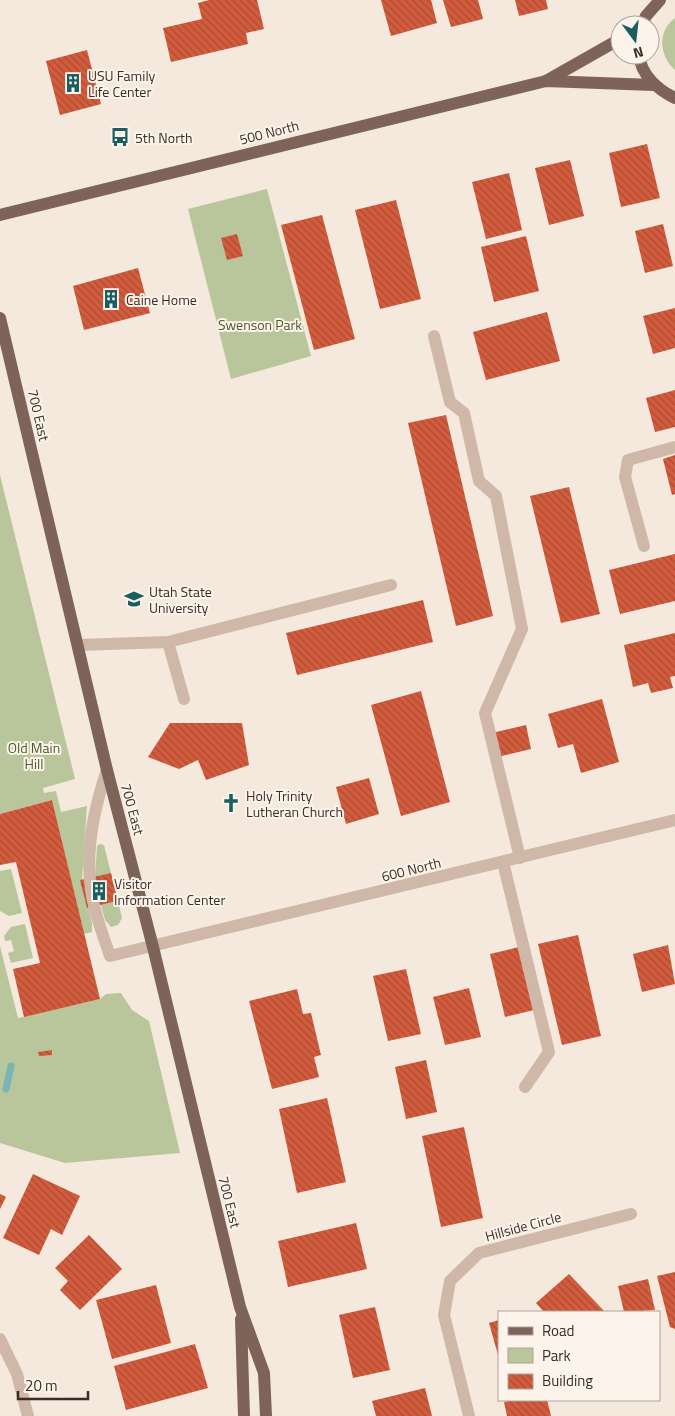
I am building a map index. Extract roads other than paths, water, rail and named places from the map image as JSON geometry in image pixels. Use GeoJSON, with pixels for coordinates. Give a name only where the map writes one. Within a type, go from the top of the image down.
{"type":"FeatureCollection","features":[{"type":"Feature","properties":{"kind":"main road"},"geometry":{"type":"LineString","coordinates":[[648,15],[656,2]]}},
{"type":"Feature","properties":{"kind":"main road","name":"500 North"},"geometry":{"type":"LineString","coordinates":[[0,215],[546,80],[610,45]]}},
{"type":"Feature","properties":{"kind":"main road"},"geometry":{"type":"LineString","coordinates":[[642,65],[653,85],[674,98]]}},
{"type":"Feature","properties":{"kind":"main road","name":"500 North"},"geometry":{"type":"LineString","coordinates":[[546,80],[653,85]]}},
{"type":"Feature","properties":{"kind":"main road","name":"700 East"},"geometry":{"type":"LineString","coordinates":[[0,318],[107,770],[153,947],[240,1307],[264,1373],[266,1416]]}},
{"type":"Feature","properties":{"kind":"main road","name":"700 East"},"geometry":{"type":"LineString","coordinates":[[240,1307],[244,1416]]}},
{"type":"Feature","properties":{"kind":"street"},"geometry":{"type":"LineString","coordinates":[[434,336],[450,402],[464,413],[479,482],[496,496],[522,630],[485,713],[520,858]]}},
{"type":"Feature","properties":{"kind":"street"},"geometry":{"type":"LineString","coordinates":[[644,546],[625,478],[628,460],[675,447]]}},
{"type":"Feature","properties":{"kind":"street"},"geometry":{"type":"LineString","coordinates":[[78,645],[168,642],[391,585]]}},
{"type":"Feature","properties":{"kind":"street"},"geometry":{"type":"LineString","coordinates":[[168,642],[184,699]]}},
{"type":"Feature","properties":{"kind":"street","name":"600 North"},"geometry":{"type":"LineString","coordinates":[[107,770],[95,804],[89,865],[91,891],[110,956],[675,820]]}},
{"type":"Feature","properties":{"kind":"street"},"geometry":{"type":"LineString","coordinates":[[503,862],[549,1052],[525,1087]]}},
{"type":"Feature","properties":{"kind":"street","name":"Hillside Circle"},"geometry":{"type":"LineString","coordinates":[[469,1416],[444,1316],[450,1281],[479,1253],[631,1214]]}},
{"type":"Feature","properties":{"kind":"street"},"geometry":{"type":"LineString","coordinates":[[0,1339],[17,1374],[28,1416]]}},
{"type":"Feature","properties":{"kind":"waterway"},"geometry":{"type":"LineString","coordinates":[[6,1089],[11,1066]]}},
{"type":"Feature","properties":{"kind":"place","name":"USU Family Life Center"},"geometry":{"type":"Point","coordinates":[73,83]}},
{"type":"Feature","properties":{"kind":"place","name":"5th North"},"geometry":{"type":"Point","coordinates":[120,137]}},
{"type":"Feature","properties":{"kind":"place","name":"Caine Home"},"geometry":{"type":"Point","coordinates":[111,299]}},
{"type":"Feature","properties":{"kind":"place","name":"Utah State University"},"geometry":{"type":"Point","coordinates":[134,599]}},
{"type":"Feature","properties":{"kind":"place","name":"Holy Trinity Lutheran Church"},"geometry":{"type":"Point","coordinates":[231,803]}},
{"type":"Feature","properties":{"kind":"place","name":"Visitor Information Center"},"geometry":{"type":"Point","coordinates":[99,891]}},
{"type":"Feature","properties":{"kind":"park label","name":"Swenson Park"},"geometry":{"type":"Point","coordinates":[260,324]}},
{"type":"Feature","properties":{"kind":"park label","name":"Old Main Hill"},"geometry":{"type":"Point","coordinates":[34,756]}}]}
